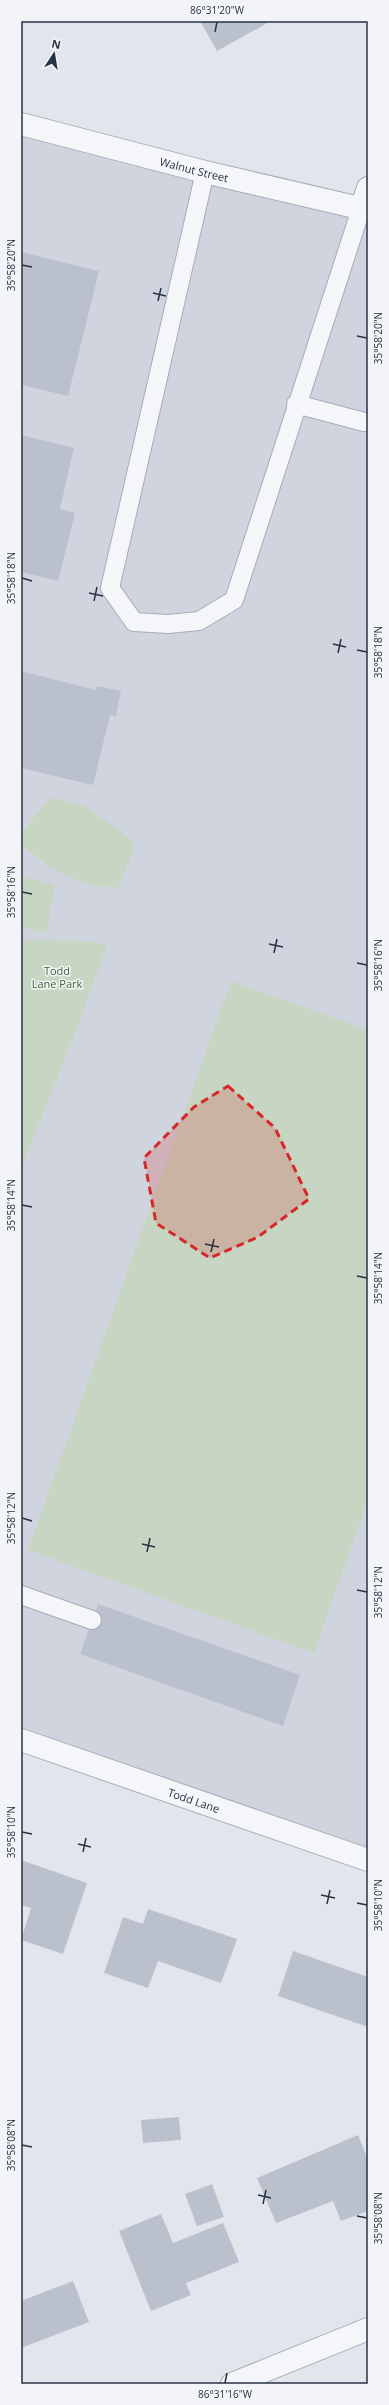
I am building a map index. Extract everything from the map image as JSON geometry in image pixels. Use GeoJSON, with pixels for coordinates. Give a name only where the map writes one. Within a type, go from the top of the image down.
{"type":"FeatureCollection","features":[{"type":"Feature","properties":{"kind":"street","name":"Walnut Street"},"geometry":{"type":"LineString","coordinates":[[21,124],[205,172],[365,210]]}},
{"type":"Feature","properties":{"kind":"street"},"geometry":{"type":"LineString","coordinates":[[365,210],[368,188]]}},
{"type":"Feature","properties":{"kind":"street","name":"Todd Lane"},"geometry":{"type":"LineString","coordinates":[[21,1740],[368,1860]]}},
{"type":"Feature","properties":{"kind":"street"},"geometry":{"type":"LineString","coordinates":[[232,2384],[368,2329]]}},
{"type":"Feature","properties":{"kind":"lane"},"geometry":{"type":"LineString","coordinates":[[205,172],[110,588],[134,622],[168,624],[199,622],[234,600],[296,404],[365,210]]}},
{"type":"Feature","properties":{"kind":"lane"},"geometry":{"type":"LineString","coordinates":[[296,404],[364,422]]}},
{"type":"Feature","properties":{"kind":"lane"},"geometry":{"type":"LineString","coordinates":[[21,1595],[92,1620]]}},
{"type":"Feature","properties":{"kind":"highlighted area"},"geometry":{"type":"Polygon","coordinates":[[[228,1086],[275,1128],[309,1199],[258,1237],[210,1258],[156,1223],[144,1158],[194,1107],[228,1086]]]}},
{"type":"Feature","properties":{"kind":"shaded area"},"geometry":{"type":"Polygon","coordinates":[[[21,124],[368,210],[368,1860],[21,1740],[21,124]]]}},
{"type":"Feature","properties":{"kind":"green space"},"geometry":{"type":"Polygon","coordinates":[[[51,797],[86,807],[130,838],[135,847],[118,888],[85,884],[50,867],[21,844],[21,833],[51,797]]]}},
{"type":"Feature","properties":{"kind":"green space"},"geometry":{"type":"Polygon","coordinates":[[[21,877],[55,884],[46,933],[21,927],[21,877]]]}},
{"type":"Feature","properties":{"kind":"green space","name":"Todd Lane Park"},"geometry":{"type":"Polygon","coordinates":[[[21,940],[91,941],[107,945],[77,1028],[21,1169],[21,940]]]}},
{"type":"Feature","properties":{"kind":"green space"},"geometry":{"type":"Polygon","coordinates":[[[231,981],[368,1030],[368,1499],[314,1653],[28,1550],[231,981]]]}},
{"type":"Feature","properties":{"kind":"building"},"geometry":{"type":"Polygon","coordinates":[[[200,21],[271,21],[217,51],[200,21]]]}},
{"type":"Feature","properties":{"kind":"building"},"geometry":{"type":"Polygon","coordinates":[[[21,252],[99,271],[68,396],[21,385],[21,252]]]}},
{"type":"Feature","properties":{"kind":"building"},"geometry":{"type":"Polygon","coordinates":[[[21,435],[74,448],[60,509],[75,513],[58,581],[21,572],[21,435]]]}},
{"type":"Feature","properties":{"kind":"building"},"geometry":{"type":"Polygon","coordinates":[[[21,671],[96,690],[97,686],[121,691],[116,716],[110,715],[93,785],[21,768],[21,671]]]}},
{"type":"Feature","properties":{"kind":"building"},"geometry":{"type":"Polygon","coordinates":[[[98,1604],[300,1675],[283,1726],[80,1654],[98,1604]]]}},
{"type":"Feature","properties":{"kind":"building"},"geometry":{"type":"Polygon","coordinates":[[[21,1860],[87,1883],[63,1954],[21,1940],[31,1908],[21,1905],[21,1860]]]}},
{"type":"Feature","properties":{"kind":"building"},"geometry":{"type":"Polygon","coordinates":[[[148,1909],[237,1939],[221,1983],[158,1961],[148,1988],[104,1973],[123,1917],[143,1924],[148,1909]]]}},
{"type":"Feature","properties":{"kind":"building"},"geometry":{"type":"Polygon","coordinates":[[[293,1951],[368,1977],[368,2027],[278,1996],[293,1951]]]}},
{"type":"Feature","properties":{"kind":"building"},"geometry":{"type":"Polygon","coordinates":[[[179,2117],[181,2140],[143,2143],[141,2120],[179,2117]]]}},
{"type":"Feature","properties":{"kind":"building"},"geometry":{"type":"Polygon","coordinates":[[[358,2135],[368,2160],[368,2211],[341,2221],[333,2201],[276,2223],[257,2178],[358,2135]]]}},
{"type":"Feature","properties":{"kind":"building"},"geometry":{"type":"Polygon","coordinates":[[[212,2184],[224,2217],[197,2226],[185,2194],[212,2184]]]}},
{"type":"Feature","properties":{"kind":"building"},"geometry":{"type":"Polygon","coordinates":[[[161,2214],[173,2243],[223,2223],[239,2262],[186,2283],[191,2295],[151,2311],[119,2231],[161,2214]]]}},
{"type":"Feature","properties":{"kind":"building"},"geometry":{"type":"Polygon","coordinates":[[[73,2281],[89,2322],[21,2348],[21,2301],[73,2281]]]}}]}
